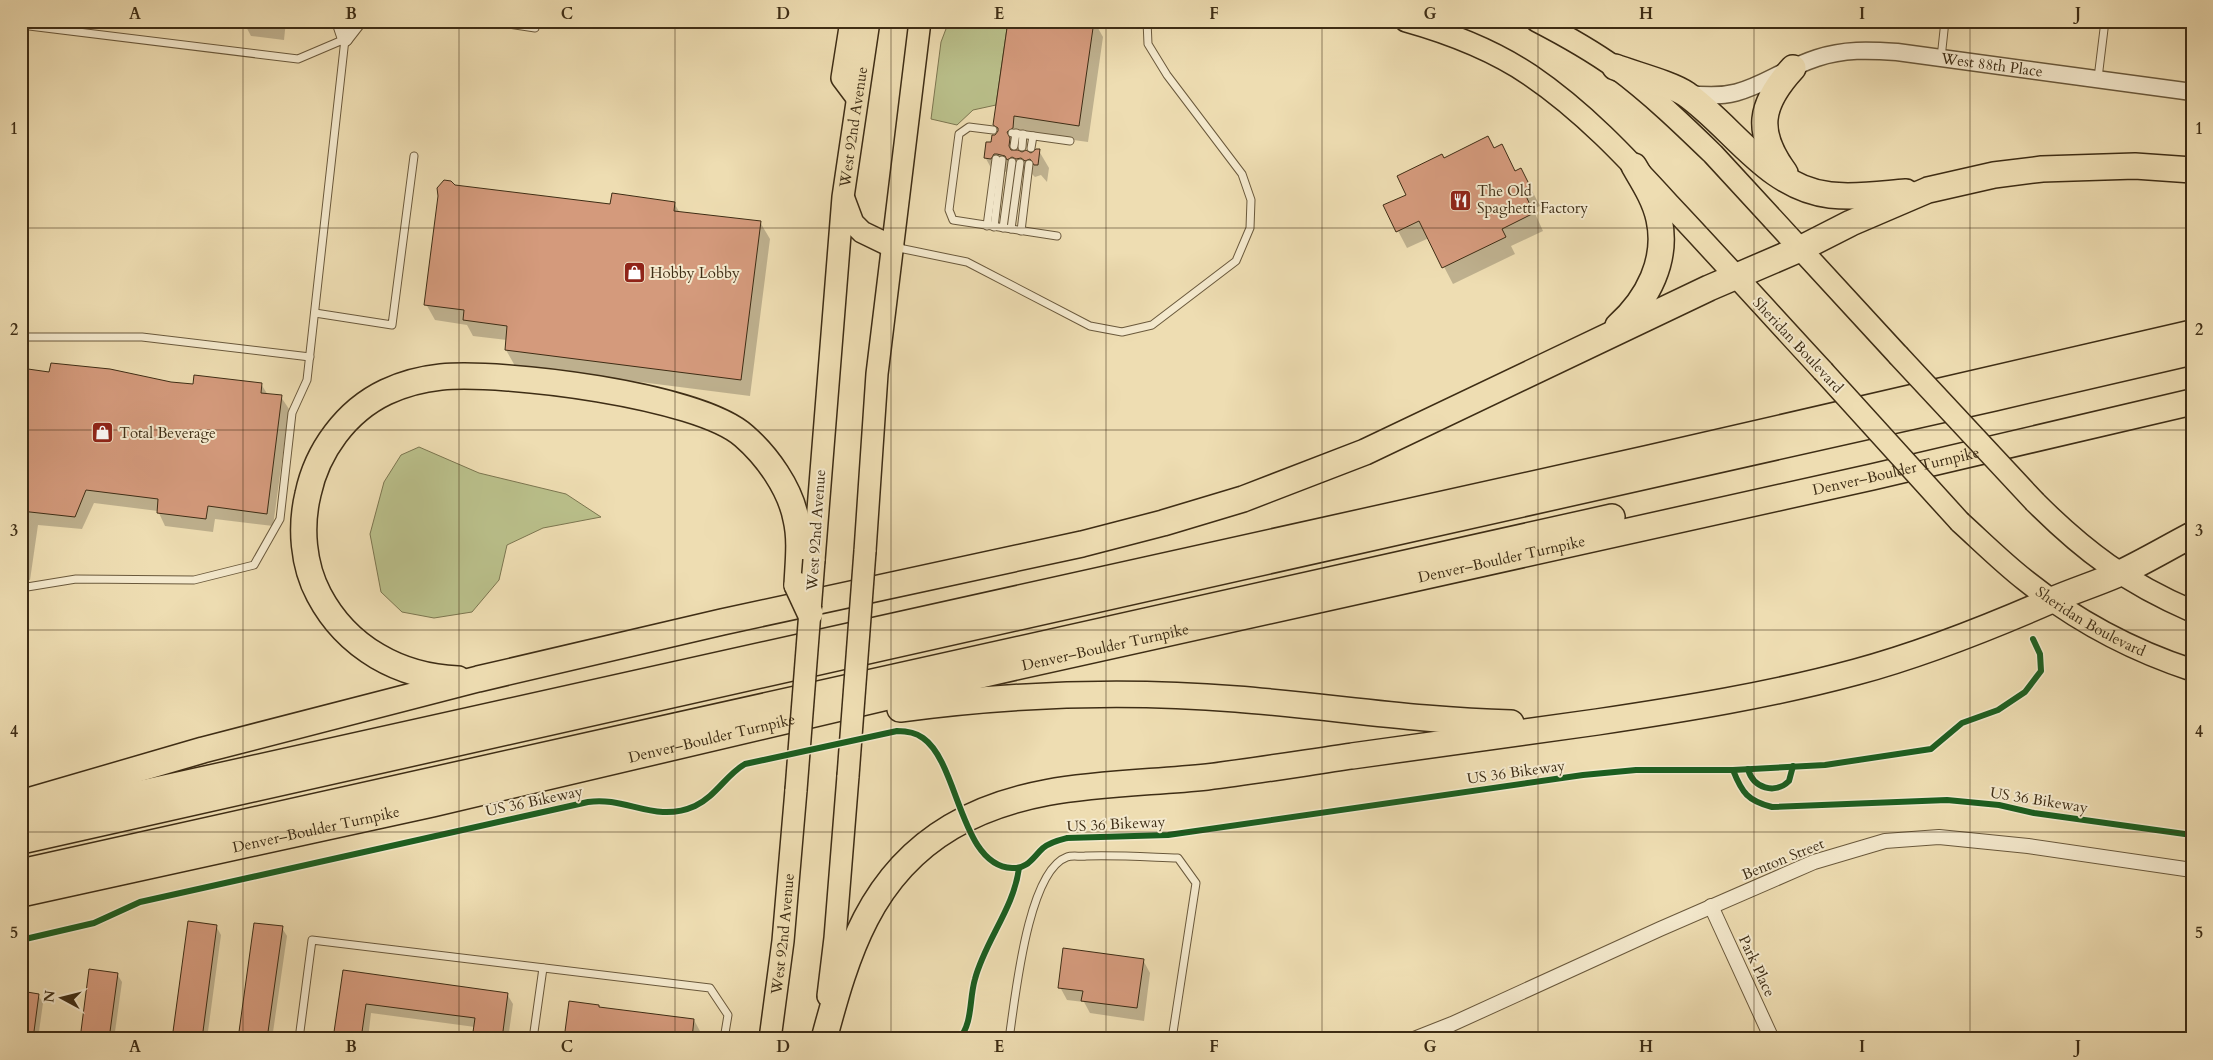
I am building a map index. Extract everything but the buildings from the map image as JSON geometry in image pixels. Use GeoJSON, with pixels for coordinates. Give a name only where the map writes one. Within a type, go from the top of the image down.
{"type":"FeatureCollection","features":[{"type":"Feature","properties":{"kind":"highway"},"geometry":{"type":"LineString","coordinates":[[1615,67],[1684,93],[1704,108],[1762,163],[1796,187],[1828,195],[1852,196],[1928,190],[1994,175],[2042,169],[2135,166],[2192,170]]}},
{"type":"Feature","properties":{"kind":"highway"},"geometry":{"type":"LineString","coordinates":[[1793,68],[1772,93],[1766,106],[1764,123],[1766,138],[1773,157],[1796,187]]}},
{"type":"Feature","properties":{"kind":"highway"},"geometry":{"type":"LineString","coordinates":[[1607,336],[1624,320],[1645,295],[1660,258],[1659,219],[1649,193],[1634,166]]}},
{"type":"Feature","properties":{"kind":"highway"},"geometry":{"type":"LineString","coordinates":[[21,803],[203,750],[478,678],[722,622],[1122,535],[1203,512],[1300,478],[1365,452],[1735,276],[1800,249],[1843,226],[1928,190]]}},
{"type":"Feature","properties":{"kind":"highway"},"geometry":{"type":"LineString","coordinates":[[21,820],[1650,458],[2192,333]]}},
{"type":"Feature","properties":{"kind":"highway"},"geometry":{"type":"LineString","coordinates":[[21,841],[1984,401],[2192,352]]}},
{"type":"Feature","properties":{"kind":"highway"},"geometry":{"type":"LineString","coordinates":[[478,678],[445,678],[419,674],[389,663],[374,655],[356,642],[325,607],[314,587],[308,565],[304,535],[306,503],[310,484],[324,449],[351,417],[373,399],[387,392],[425,379],[472,376],[598,389],[688,410],[715,418],[733,426],[755,446],[768,462],[787,495],[796,518],[799,545],[797,585],[810,613]]}},
{"type":"Feature","properties":{"kind":"highway"},"geometry":{"type":"LineString","coordinates":[[21,872],[2001,430],[2192,384]]}},
{"type":"Feature","properties":{"kind":"highway","name":"Denver–Boulder Turnpike"},"geometry":{"type":"LineString","coordinates":[[21,894],[432,804],[989,674],[1882,475],[2192,402]]}},
{"type":"Feature","properties":{"kind":"highway"},"geometry":{"type":"LineString","coordinates":[[823,1039],[837,991],[858,932],[881,892],[898,869],[932,840],[963,820],[1001,803],[1035,794],[1056,791],[1210,776],[1650,714],[1737,699],[1858,672],[2002,622],[2118,574],[2192,535]]}},
{"type":"Feature","properties":{"kind":"highway"},"geometry":{"type":"LineString","coordinates":[[722,736],[939,704],[1084,693],[1159,694],[1236,699],[1413,718],[1487,722],[1567,721],[1650,714]]}},
{"type":"Feature","properties":{"kind":"main road"},"geometry":{"type":"LineString","coordinates":[[851,21],[842,78],[857,98]]}},
{"type":"Feature","properties":{"kind":"main road","name":"West 92nd Avenue"},"geometry":{"type":"LineString","coordinates":[[770,1039],[783,941],[843,197],[869,21]]}},
{"type":"Feature","properties":{"kind":"main road"},"geometry":{"type":"LineString","coordinates":[[823,1039],[835,938],[877,374],[920,21]]}},
{"type":"Feature","properties":{"kind":"main road"},"geometry":{"type":"LineString","coordinates":[[916,57],[932,33],[935,21]]}},
{"type":"Feature","properties":{"kind":"main road","name":"Sheridan Boulevard"},"geometry":{"type":"LineString","coordinates":[[1406,21],[1455,37],[1494,55],[1529,74],[1583,116],[1634,166],[1960,522],[2012,569],[2052,600],[2114,638],[2192,670]]}},
{"type":"Feature","properties":{"kind":"main road"},"geometry":{"type":"LineString","coordinates":[[1537,21],[1615,67],[1682,124],[1713,154],[1898,355],[2066,533],[2118,574],[2192,611]]}},
{"type":"Feature","properties":{"kind":"main road"},"geometry":{"type":"LineString","coordinates":[[843,197],[853,223],[872,237],[893,247]]}},
{"type":"Feature","properties":{"kind":"street"},"geometry":{"type":"LineString","coordinates":[[339,21],[345,40]]}},
{"type":"Feature","properties":{"kind":"street"},"geometry":{"type":"LineString","coordinates":[[345,40],[359,21]]}},
{"type":"Feature","properties":{"kind":"street","name":"West 88th Place"},"geometry":{"type":"LineString","coordinates":[[1684,93],[1701,96],[1733,94],[1752,88],[1815,58],[1848,50],[1897,52],[2192,92]]}},
{"type":"Feature","properties":{"kind":"street","name":"Benton Street"},"geometry":{"type":"LineString","coordinates":[[1414,1039],[1452,1024],[1711,906],[1814,862],[1849,850],[1886,841],[1930,837],[2028,846],[2192,870]]}},
{"type":"Feature","properties":{"kind":"street","name":"Park Place"},"geometry":{"type":"LineString","coordinates":[[1711,906],[1772,1039]]}},
{"type":"Feature","properties":{"kind":"lane"},"geometry":{"type":"LineString","coordinates":[[487,21],[535,28]]}},
{"type":"Feature","properties":{"kind":"lane"},"geometry":{"type":"LineString","coordinates":[[893,247],[967,262],[1090,326],[1122,332],[1152,325],[1236,261],[1250,228],[1250,200],[1242,174],[1166,75],[1148,44],[1147,21]]}},
{"type":"Feature","properties":{"kind":"lane"},"geometry":{"type":"LineString","coordinates":[[1941,58],[1945,21]]}},
{"type":"Feature","properties":{"kind":"lane"},"geometry":{"type":"LineString","coordinates":[[2098,78],[2106,21]]}},
{"type":"Feature","properties":{"kind":"lane"},"geometry":{"type":"LineString","coordinates":[[21,25],[298,59],[345,40],[307,380],[292,413],[280,519],[254,565],[194,580],[76,579],[21,588]]}},
{"type":"Feature","properties":{"kind":"lane"},"geometry":{"type":"LineString","coordinates":[[992,130],[968,126],[960,134],[949,210],[954,220],[1057,236]]}},
{"type":"Feature","properties":{"kind":"lane"},"geometry":{"type":"LineString","coordinates":[[1018,146],[1017,133],[1070,141]]}},
{"type":"Feature","properties":{"kind":"lane"},"geometry":{"type":"LineString","coordinates":[[1031,148],[1033,136]]}},
{"type":"Feature","properties":{"kind":"lane"},"geometry":{"type":"LineString","coordinates":[[315,313],[392,324],[414,156]]}},
{"type":"Feature","properties":{"kind":"lane"},"geometry":{"type":"LineString","coordinates":[[990,226],[998,160]]}},
{"type":"Feature","properties":{"kind":"lane"},"geometry":{"type":"LineString","coordinates":[[1003,228],[1016,162],[1011,229]]}},
{"type":"Feature","properties":{"kind":"lane"},"geometry":{"type":"LineString","coordinates":[[1020,230],[1029,164]]}},
{"type":"Feature","properties":{"kind":"lane"},"geometry":{"type":"LineString","coordinates":[[21,337],[142,337],[310,358]]}},
{"type":"Feature","properties":{"kind":"lane"},"geometry":{"type":"LineString","coordinates":[[1009,1039],[1022,948],[1036,902],[1048,874],[1067,857],[1111,855],[1178,858],[1196,883],[1172,1039]]}},
{"type":"Feature","properties":{"kind":"lane"},"geometry":{"type":"LineString","coordinates":[[299,1039],[312,940],[710,988],[728,1015],[724,1039]]}},
{"type":"Feature","properties":{"kind":"lane"},"geometry":{"type":"LineString","coordinates":[[533,1039],[543,968]]}},
{"type":"Feature","properties":{"kind":"green space"},"geometry":{"type":"Polygon","coordinates":[[[949,21],[1008,21],[996,105],[973,110],[957,125],[931,119],[941,42],[949,21]]]}},
{"type":"Feature","properties":{"kind":"green space"},"geometry":{"type":"Polygon","coordinates":[[[419,447],[479,473],[566,494],[601,517],[543,528],[507,545],[499,580],[472,612],[434,618],[402,612],[381,592],[370,534],[384,482],[401,455],[419,447]]]}},
{"type":"Feature","properties":{"kind":"cycle path"},"geometry":{"type":"LineString","coordinates":[[1733,770],[1825,765],[1931,749],[1962,723],[1998,710],[2025,692],[2041,671],[2040,654],[2033,639]]}},
{"type":"Feature","properties":{"kind":"cycle path","name":"US 36 Bikeway"},"geometry":{"type":"LineString","coordinates":[[21,940],[94,923],[140,902],[588,802],[602,801],[654,811],[680,811],[695,806],[709,797],[745,764],[897,731],[917,734],[935,751],[945,769],[970,833],[981,850],[995,863],[1012,868],[1022,867],[1030,862],[1046,846],[1067,838],[1168,835],[1583,775],[1636,770],[1733,770],[1743,790],[1751,799],[1772,807],[1947,800],[1999,805],[2034,813],[2192,835]]}},
{"type":"Feature","properties":{"kind":"cycle path"},"geometry":{"type":"LineString","coordinates":[[1748,769],[1759,785],[1777,788],[1789,781],[1793,766]]}},
{"type":"Feature","properties":{"kind":"cycle path"},"geometry":{"type":"LineString","coordinates":[[959,1039],[967,1026],[975,979],[985,951],[1006,911],[1019,868]]}},
{"type":"Feature","properties":{"kind":"place","name":"The Old Spaghetti Factory"},"geometry":{"type":"Point","coordinates":[1461,200]}},
{"type":"Feature","properties":{"kind":"place","name":"Hobby Lobby"},"geometry":{"type":"Point","coordinates":[634,273]}},
{"type":"Feature","properties":{"kind":"place","name":"Total Beverage"},"geometry":{"type":"Point","coordinates":[103,433]}}]}
